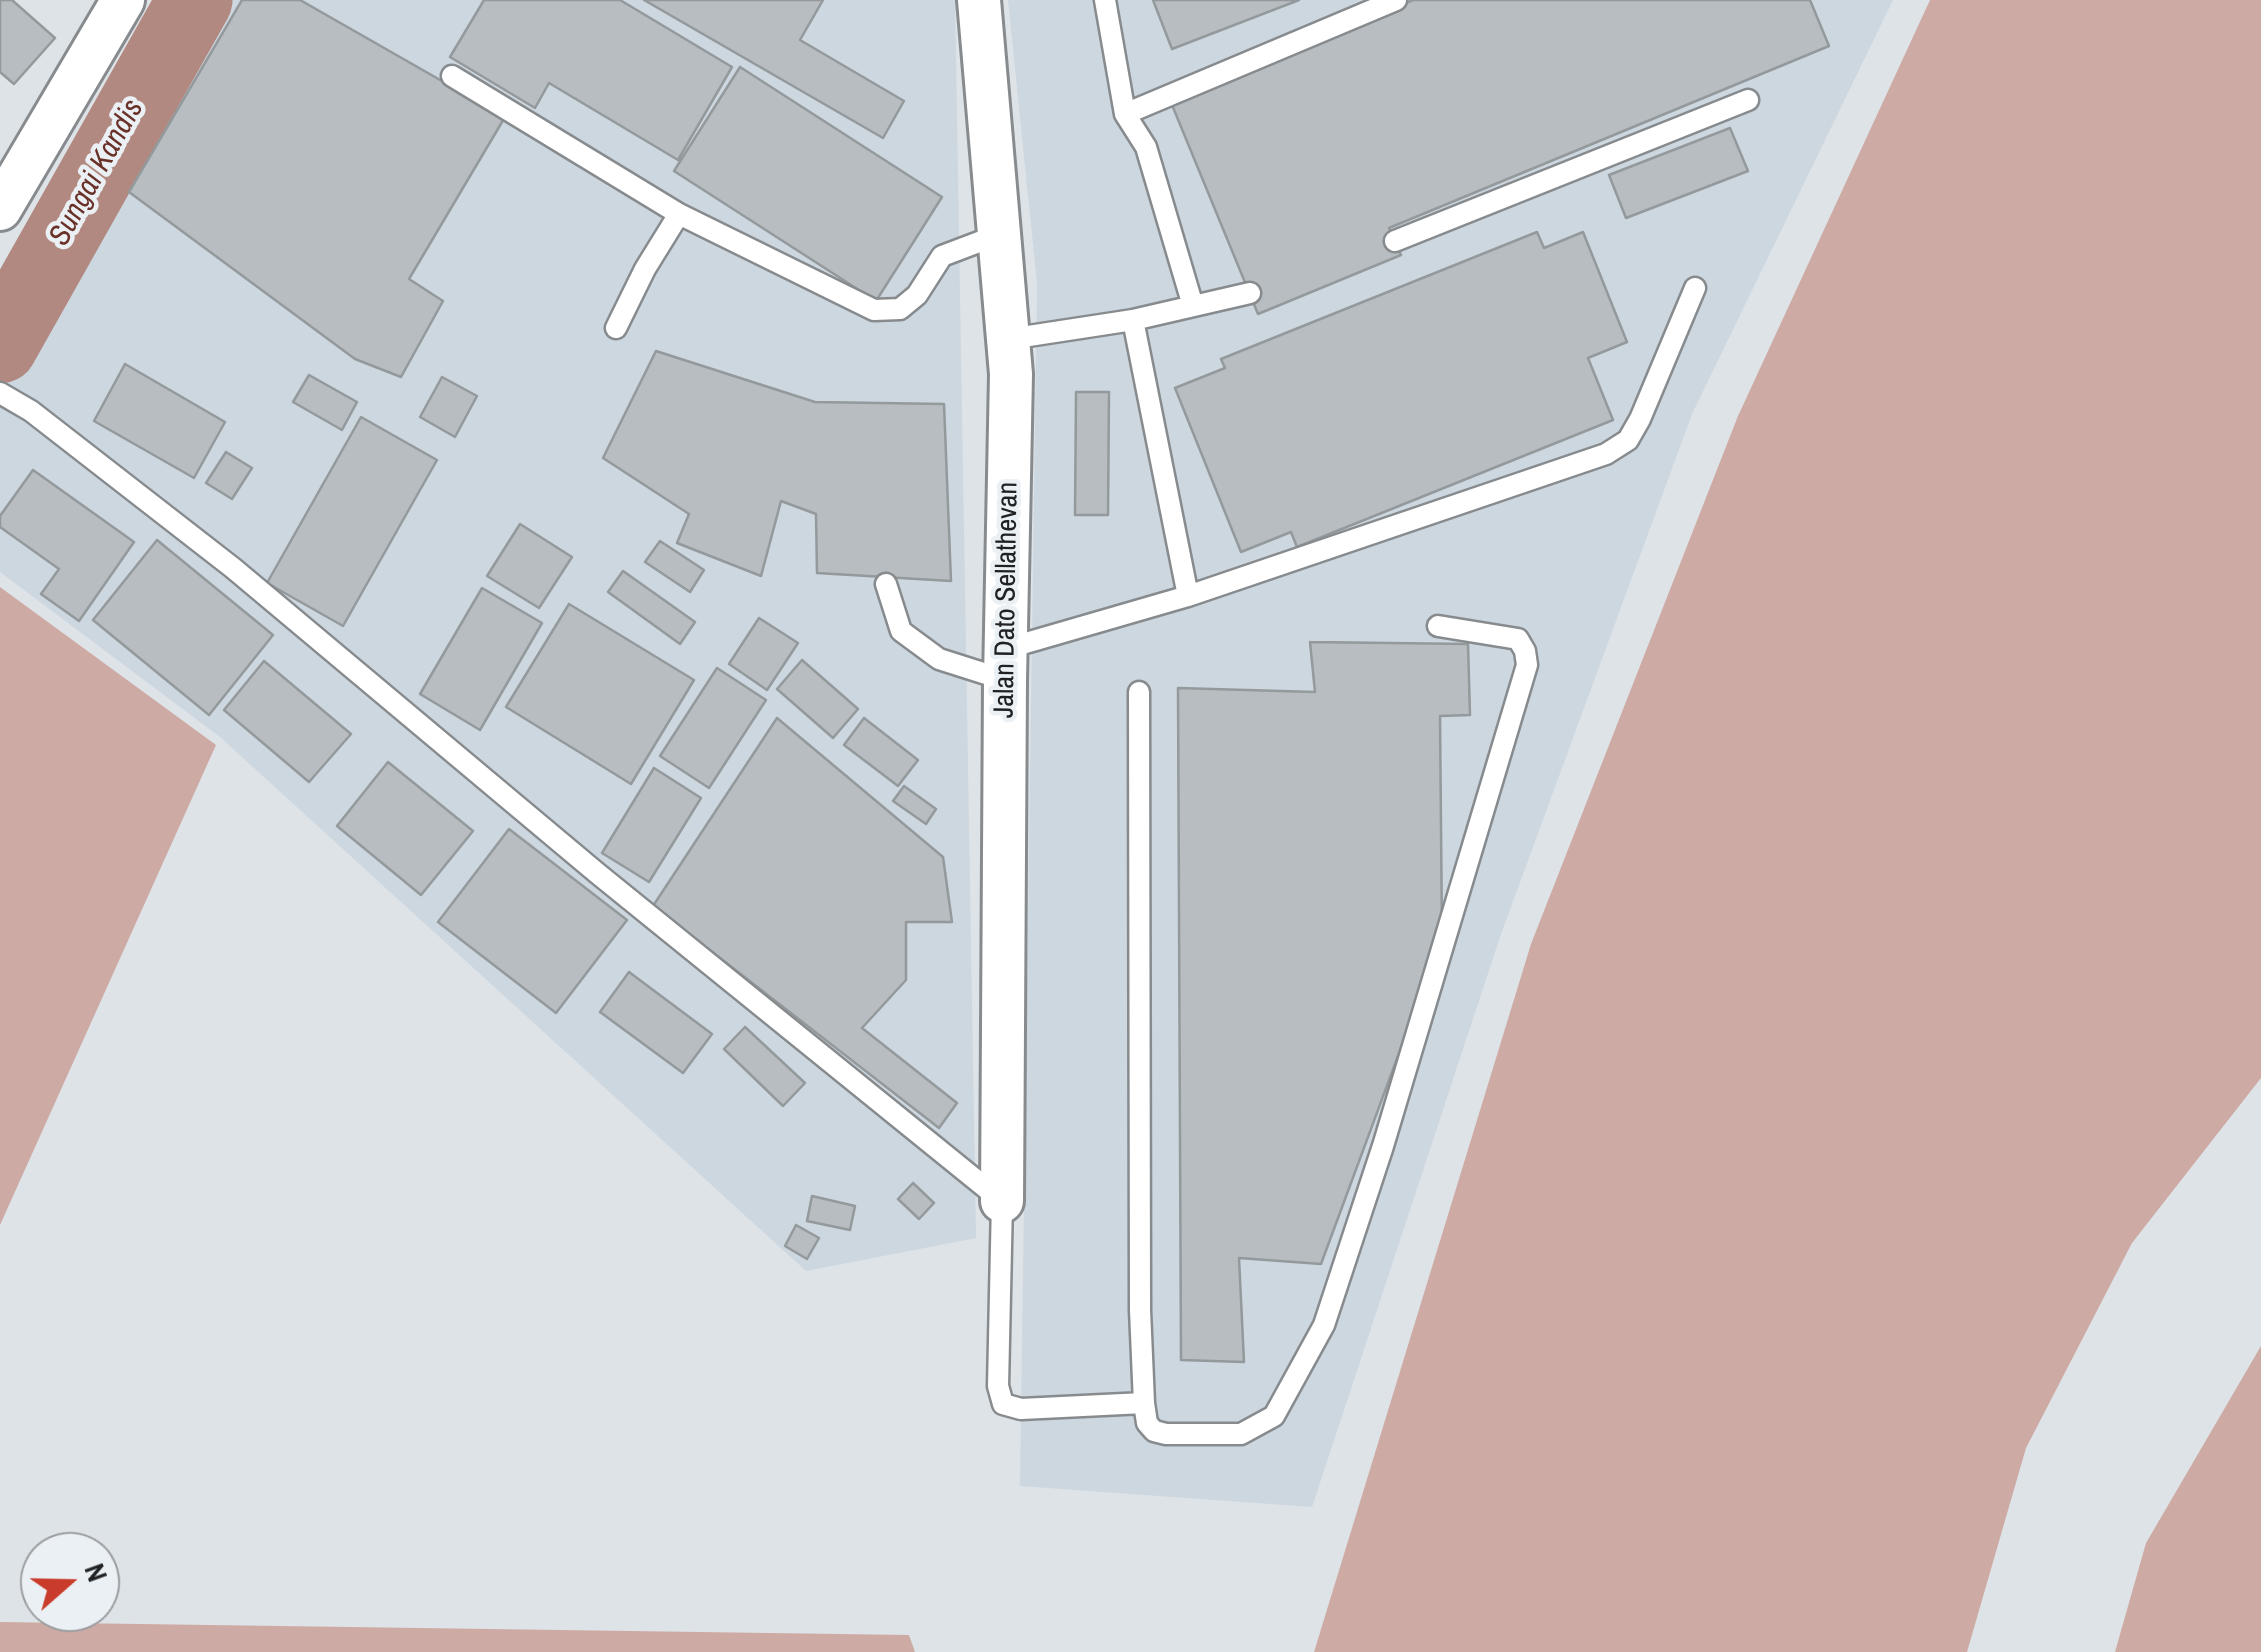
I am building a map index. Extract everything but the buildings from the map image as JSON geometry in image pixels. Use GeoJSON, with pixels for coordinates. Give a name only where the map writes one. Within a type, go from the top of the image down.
{"type":"FeatureCollection","features":[{"type":"Feature","properties":{"kind":"street"},"geometry":{"type":"LineString","coordinates":[[5,186],[124,0]]}},
{"type":"Feature","properties":{"kind":"street","name":"Jalan Dato Sellathevan"},"geometry":{"type":"LineString","coordinates":[[979,0],[1011,374],[1002,1201]]}},
{"type":"Feature","properties":{"kind":"lane"},"geometry":{"type":"LineString","coordinates":[[1105,0],[1125,114],[1146,147],[1193,306]]}},
{"type":"Feature","properties":{"kind":"lane"},"geometry":{"type":"LineString","coordinates":[[1125,114],[1396,0]]}},
{"type":"Feature","properties":{"kind":"lane"},"geometry":{"type":"LineString","coordinates":[[452,76],[679,214],[874,310],[900,309],[917,295],[942,256],[1000,234]]}},
{"type":"Feature","properties":{"kind":"lane"},"geometry":{"type":"LineString","coordinates":[[1395,240],[1748,100]]}},
{"type":"Feature","properties":{"kind":"lane"},"geometry":{"type":"LineString","coordinates":[[616,328],[645,269],[679,214]]}},
{"type":"Feature","properties":{"kind":"lane"},"geometry":{"type":"LineString","coordinates":[[886,584],[901,631],[939,658],[1005,664],[1188,596],[1606,454],[1628,440],[1640,419],[1696,288]]}},
{"type":"Feature","properties":{"kind":"lane"},"geometry":{"type":"LineString","coordinates":[[1008,339],[1133,320],[1250,293]]}},
{"type":"Feature","properties":{"kind":"lane"},"geometry":{"type":"LineString","coordinates":[[1133,320],[1188,596]]}},
{"type":"Feature","properties":{"kind":"lane"},"geometry":{"type":"LineString","coordinates":[[0,394],[31,411],[233,568],[582,860],[1002,1201],[998,1386],[1003,1404],[1021,1409],[1144,1403]]}},
{"type":"Feature","properties":{"kind":"lane"},"geometry":{"type":"LineString","coordinates":[[1140,692],[1140,1310],[1146,1423],[1166,1434],[1242,1434],[1274,1416],[1324,1325],[1383,1146],[1527,665],[1526,650],[1518,639],[1438,626]]}},
{"type":"Feature","properties":{"kind":"shaded area"},"geometry":{"type":"Polygon","coordinates":[[[219,0],[955,0],[976,1238],[806,1271],[220,737],[0,572],[0,392],[219,0]]]}},
{"type":"Feature","properties":{"kind":"shaded area"},"geometry":{"type":"Polygon","coordinates":[[[1008,0],[1893,0],[1692,414],[1501,934],[1312,1507],[1020,1486],[1037,283],[1008,0]]]}},
{"type":"Feature","properties":{"kind":"shaded area"},"geometry":{"type":"Polygon","coordinates":[[[1930,0],[2261,0],[2261,1078],[2132,1243],[2026,1448],[1967,1652],[1314,1652],[1531,944],[1738,416],[1930,0]]]}},
{"type":"Feature","properties":{"kind":"shaded area"},"geometry":{"type":"Polygon","coordinates":[[[0,587],[216,745],[0,1225],[0,587]]]}},
{"type":"Feature","properties":{"kind":"shaded area"},"geometry":{"type":"Polygon","coordinates":[[[2261,1346],[2261,1652],[2115,1652],[2146,1543],[2261,1346]]]}},
{"type":"Feature","properties":{"kind":"shaded area"},"geometry":{"type":"Polygon","coordinates":[[[0,1622],[20,1622],[20,1632],[120,1632],[120,1624],[909,1635],[915,1652],[0,1652],[0,1622]]]}},
{"type":"Feature","properties":{"kind":"waterway","name":"Sungai Kandis"},"geometry":{"type":"LineString","coordinates":[[0,346],[195,0]]}}]}
